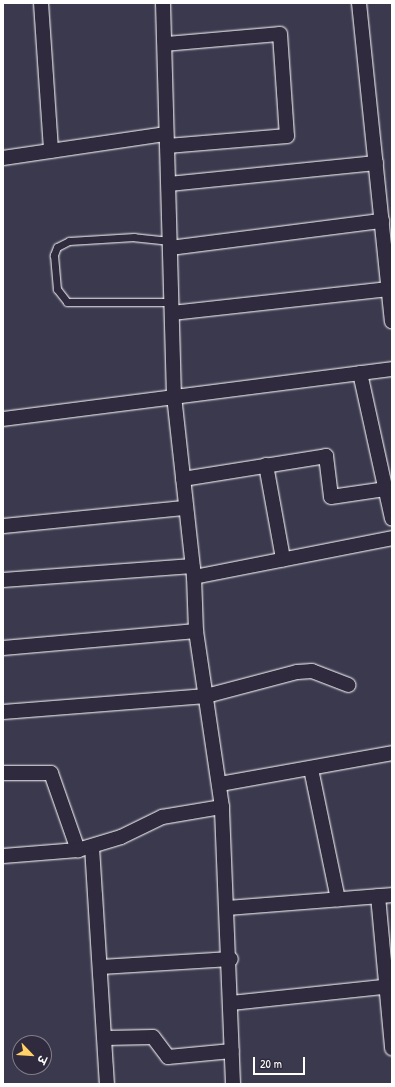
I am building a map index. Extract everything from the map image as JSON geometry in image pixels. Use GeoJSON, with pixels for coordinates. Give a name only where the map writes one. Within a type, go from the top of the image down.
{"type":"FeatureCollection","features":[{"type":"Feature","properties":{"kind":"street"},"geometry":{"type":"LineString","coordinates":[[41,3],[51,150]]}},
{"type":"Feature","properties":{"kind":"street"},"geometry":{"type":"LineString","coordinates":[[164,3],[166,140],[169,184],[174,397],[183,478],[184,508],[193,571],[196,631],[220,784],[222,807],[231,959],[233,1084]]}},
{"type":"Feature","properties":{"kind":"street"},"geometry":{"type":"LineString","coordinates":[[359,3],[392,321]]}},
{"type":"Feature","properties":{"kind":"street"},"geometry":{"type":"LineString","coordinates":[[3,158],[51,150],[166,140],[287,136],[280,34],[165,44]]}},
{"type":"Feature","properties":{"kind":"street"},"geometry":{"type":"LineString","coordinates":[[169,184],[376,163]]}},
{"type":"Feature","properties":{"kind":"street"},"geometry":{"type":"LineString","coordinates":[[170,245],[382,221]]}},
{"type":"Feature","properties":{"kind":"street"},"geometry":{"type":"LineString","coordinates":[[172,307],[389,289]]}},
{"type":"Feature","properties":{"kind":"street"},"geometry":{"type":"LineString","coordinates":[[3,419],[392,370]]}},
{"type":"Feature","properties":{"kind":"street"},"geometry":{"type":"LineString","coordinates":[[360,373],[392,519]]}},
{"type":"Feature","properties":{"kind":"street"},"geometry":{"type":"LineString","coordinates":[[183,478],[326,456],[331,497],[386,489]]}},
{"type":"Feature","properties":{"kind":"street"},"geometry":{"type":"LineString","coordinates":[[266,465],[283,559]]}},
{"type":"Feature","properties":{"kind":"street"},"geometry":{"type":"LineString","coordinates":[[3,526],[184,508]]}},
{"type":"Feature","properties":{"kind":"street"},"geometry":{"type":"LineString","coordinates":[[3,580],[193,571],[283,559],[392,538]]}},
{"type":"Feature","properties":{"kind":"street"},"geometry":{"type":"LineString","coordinates":[[3,648],[196,631]]}},
{"type":"Feature","properties":{"kind":"street"},"geometry":{"type":"LineString","coordinates":[[3,712],[206,696],[297,672],[312,671],[348,685]]}},
{"type":"Feature","properties":{"kind":"street"},"geometry":{"type":"LineString","coordinates":[[220,784],[311,769],[392,753]]}},
{"type":"Feature","properties":{"kind":"street"},"geometry":{"type":"LineString","coordinates":[[311,769],[338,899]]}},
{"type":"Feature","properties":{"kind":"street"},"geometry":{"type":"LineString","coordinates":[[3,773],[51,773],[78,850]]}},
{"type":"Feature","properties":{"kind":"street"},"geometry":{"type":"LineString","coordinates":[[3,856],[78,850],[92,847],[162,817],[222,807]]}},
{"type":"Feature","properties":{"kind":"street"},"geometry":{"type":"LineString","coordinates":[[92,847],[101,967],[107,1084]]}},
{"type":"Feature","properties":{"kind":"street"},"geometry":{"type":"LineString","coordinates":[[228,908],[392,895]]}},
{"type":"Feature","properties":{"kind":"street"},"geometry":{"type":"LineString","coordinates":[[378,896],[388,987],[392,1048]]}},
{"type":"Feature","properties":{"kind":"street"},"geometry":{"type":"LineString","coordinates":[[101,967],[231,959]]}},
{"type":"Feature","properties":{"kind":"street"},"geometry":{"type":"LineString","coordinates":[[231,1003],[388,987]]}},
{"type":"Feature","properties":{"kind":"street"},"geometry":{"type":"LineString","coordinates":[[105,1038],[153,1037],[168,1056],[232,1051]]}},
{"type":"Feature","properties":{"kind":"lane"},"geometry":{"type":"LineString","coordinates":[[170,245],[134,237],[69,240],[57,247],[54,255],[57,289],[67,302],[172,307]]}}]}
